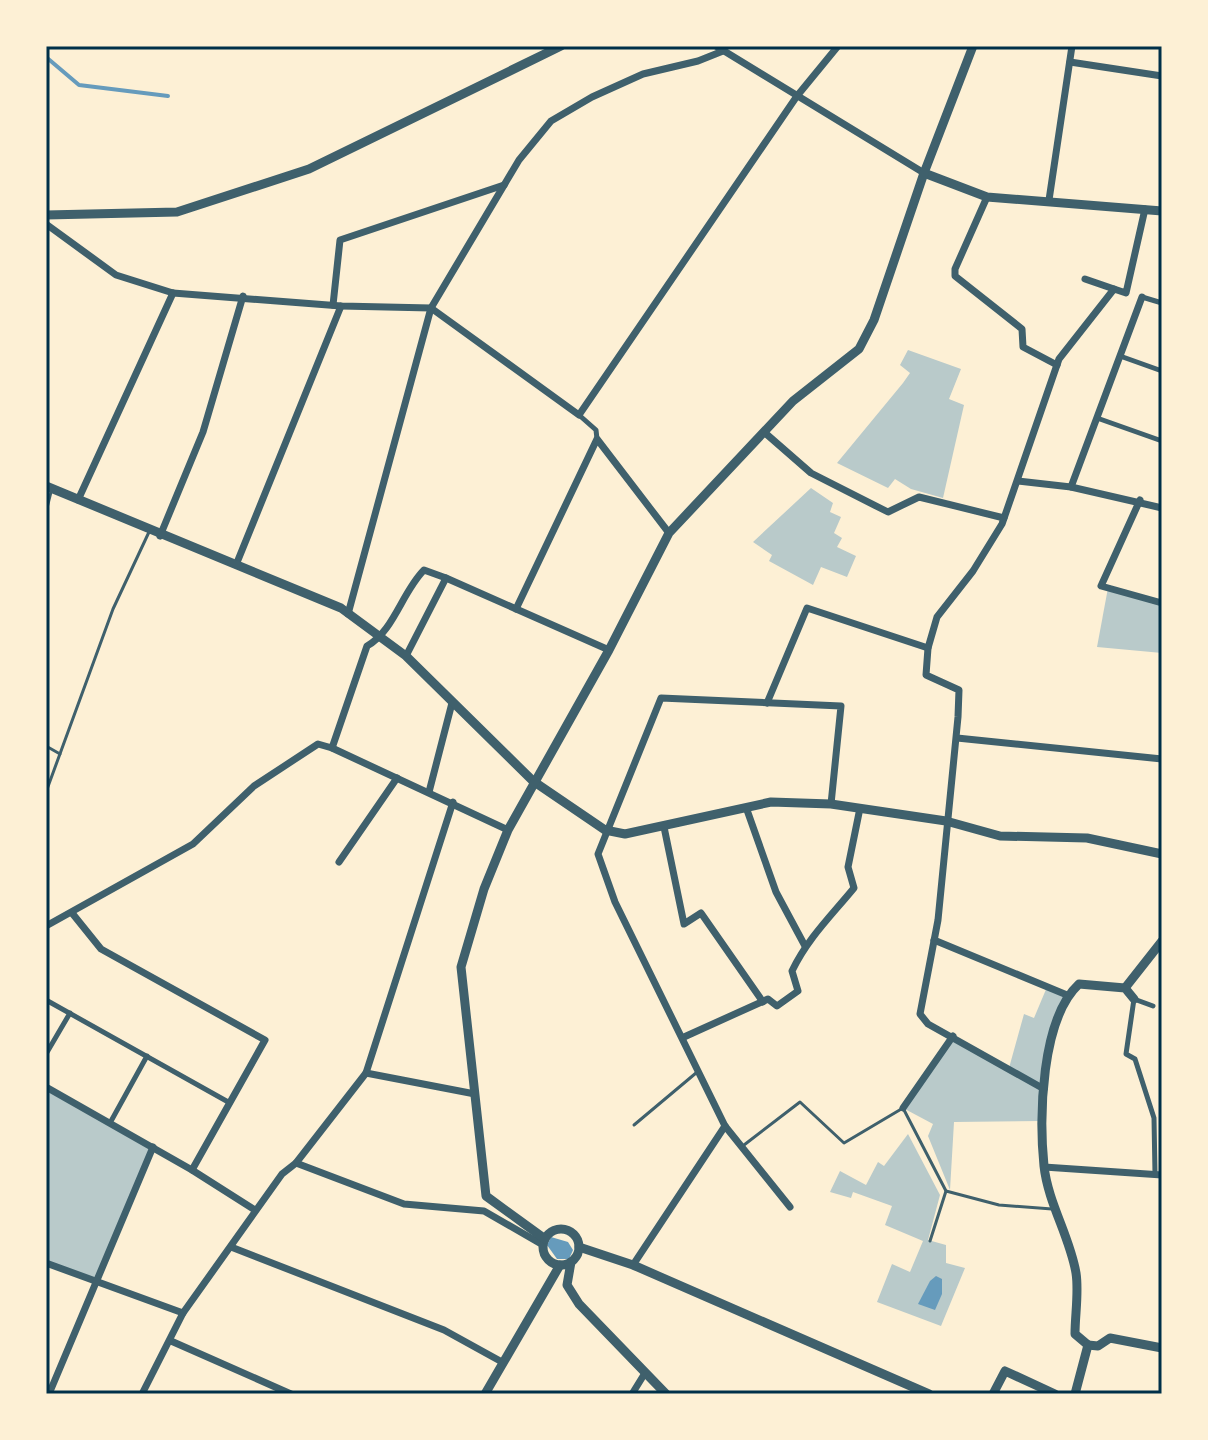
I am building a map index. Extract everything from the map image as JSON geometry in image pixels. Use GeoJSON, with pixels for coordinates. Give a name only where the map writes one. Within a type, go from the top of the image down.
{"type":"FeatureCollection","features":[{"type":"Feature","properties":{"kind":"street"},"geometry":{"type":"LineString","coordinates":[[46,215],[177,212],[309,169],[561,46]]}},
{"type":"Feature","properties":{"kind":"street"},"geometry":{"type":"LineString","coordinates":[[579,415],[797,96],[838,46]]}},
{"type":"Feature","properties":{"kind":"street"},"geometry":{"type":"LineString","coordinates":[[571,1262],[560,1265],[549,1261],[544,1242],[486,1196],[461,967],[484,889],[508,830],[533,781],[609,650],[669,533],[812,384],[859,349],[874,320],[924,173],[973,46]]}},
{"type":"Feature","properties":{"kind":"street"},"geometry":{"type":"LineString","coordinates":[[1049,200],[1072,46]]}},
{"type":"Feature","properties":{"kind":"street"},"geometry":{"type":"LineString","coordinates":[[348,614],[431,308],[534,140],[570,109],[643,74],[698,61],[722,48],[924,173],[987,197],[1162,211]]}},
{"type":"Feature","properties":{"kind":"street"},"geometry":{"type":"LineString","coordinates":[[1070,62],[1162,76]]}},
{"type":"Feature","properties":{"kind":"street"},"geometry":{"type":"LineString","coordinates":[[236,565],[337,306],[340,240],[504,185]]}},
{"type":"Feature","properties":{"kind":"street"},"geometry":{"type":"LineString","coordinates":[[987,197],[955,276],[1022,329],[1023,347],[1057,365]]}},
{"type":"Feature","properties":{"kind":"street"},"geometry":{"type":"LineString","coordinates":[[1085,279],[1126,293],[1145,209]]}},
{"type":"Feature","properties":{"kind":"street"},"geometry":{"type":"LineString","coordinates":[[46,224],[116,275],[173,293],[243,296],[337,306],[431,308],[596,430],[597,439],[669,533]]}},
{"type":"Feature","properties":{"kind":"street"},"geometry":{"type":"LineString","coordinates":[[1044,1089],[928,1024],[920,1014],[934,940],[957,738],[959,690],[926,675],[928,648],[937,617],[973,571],[1004,518],[1057,365],[1114,289]]}},
{"type":"Feature","properties":{"kind":"street"},"geometry":{"type":"LineString","coordinates":[[78,500],[173,293]]}},
{"type":"Feature","properties":{"kind":"street"},"geometry":{"type":"LineString","coordinates":[[160,536],[203,432],[243,296]]}},
{"type":"Feature","properties":{"kind":"street"},"geometry":{"type":"LineString","coordinates":[[1071,487],[1142,297],[1162,303]]}},
{"type":"Feature","properties":{"kind":"street"},"geometry":{"type":"LineString","coordinates":[[1120,356],[1162,371]]}},
{"type":"Feature","properties":{"kind":"street"},"geometry":{"type":"LineString","coordinates":[[1097,418],[1162,441]]}},
{"type":"Feature","properties":{"kind":"street"},"geometry":{"type":"LineString","coordinates":[[764,432],[811,473],[888,512],[919,497],[1004,518]]}},
{"type":"Feature","properties":{"kind":"street"},"geometry":{"type":"LineString","coordinates":[[516,609],[597,439]]}},
{"type":"Feature","properties":{"kind":"street"},"geometry":{"type":"LineString","coordinates":[[1018,481],[1071,487],[1140,500],[1162,508]]}},
{"type":"Feature","properties":{"kind":"street"},"geometry":{"type":"LineString","coordinates":[[49,487],[348,614],[406,656],[533,781],[605,830],[625,834],[747,810],[771,802],[831,804],[946,821],[1000,836],[1087,838],[1162,854]]}},
{"type":"Feature","properties":{"kind":"street"},"geometry":{"type":"LineString","coordinates":[[1140,500],[1101,586],[1162,603]]}},
{"type":"Feature","properties":{"kind":"street"},"geometry":{"type":"LineString","coordinates":[[332,748],[367,646],[379,639],[411,583],[424,570],[609,650]]}},
{"type":"Feature","properties":{"kind":"street"},"geometry":{"type":"LineString","coordinates":[[406,656],[446,578]]}},
{"type":"Feature","properties":{"kind":"street"},"geometry":{"type":"LineString","coordinates":[[767,703],[807,608],[928,648]]}},
{"type":"Feature","properties":{"kind":"street"},"geometry":{"type":"LineString","coordinates":[[790,1207],[725,1126],[684,1037],[615,902],[598,854],[605,830],[661,698],[841,706],[831,804]]}},
{"type":"Feature","properties":{"kind":"street"},"geometry":{"type":"LineString","coordinates":[[429,792],[452,703]]}},
{"type":"Feature","properties":{"kind":"street"},"geometry":{"type":"LineString","coordinates":[[957,738],[1162,759]]}},
{"type":"Feature","properties":{"kind":"street"},"geometry":{"type":"LineString","coordinates":[[46,926],[193,844],[254,786],[318,744],[453,802],[508,830]]}},
{"type":"Feature","properties":{"kind":"street"},"geometry":{"type":"LineString","coordinates":[[339,862],[397,778]]}},
{"type":"Feature","properties":{"kind":"street"},"geometry":{"type":"LineString","coordinates":[[142,1394],[183,1313],[282,1174],[296,1163],[366,1073],[453,802]]}},
{"type":"Feature","properties":{"kind":"street"},"geometry":{"type":"LineString","coordinates":[[684,1037],[768,999],[777,1006],[798,991],[792,971],[805,946],[854,888],[848,867],[860,808]]}},
{"type":"Feature","properties":{"kind":"street"},"geometry":{"type":"LineString","coordinates":[[747,810],[776,892],[805,946]]}},
{"type":"Feature","properties":{"kind":"street"},"geometry":{"type":"LineString","coordinates":[[664,827],[684,924],[701,913],[763,1002]]}},
{"type":"Feature","properties":{"kind":"street"},"geometry":{"type":"LineString","coordinates":[[72,913],[101,949],[265,1040],[192,1170]]}},
{"type":"Feature","properties":{"kind":"street"},"geometry":{"type":"LineString","coordinates":[[934,940],[1067,995]]}},
{"type":"Feature","properties":{"kind":"street"},"geometry":{"type":"LineString","coordinates":[[1125,988],[1162,941]]}},
{"type":"Feature","properties":{"kind":"street"},"geometry":{"type":"LineString","coordinates":[[1153,1006],[1134,999],[1125,988],[1079,984],[1067,995],[1055,1026],[1044,1089],[1044,1167],[1076,1274],[1075,1334],[1088,1345],[1098,1346],[1110,1338],[1162,1348]]}},
{"type":"Feature","properties":{"kind":"street"},"geometry":{"type":"LineString","coordinates":[[1044,1167],[1158,1175],[1154,1118],[1135,1059],[1126,1054],[1134,999]]}},
{"type":"Feature","properties":{"kind":"street"},"geometry":{"type":"LineString","coordinates":[[46,1000],[230,1103]]}},
{"type":"Feature","properties":{"kind":"street"},"geometry":{"type":"LineString","coordinates":[[46,1054],[70,1013]]}},
{"type":"Feature","properties":{"kind":"street"},"geometry":{"type":"LineString","coordinates":[[903,1108],[953,1036]]}},
{"type":"Feature","properties":{"kind":"street"},"geometry":{"type":"LineString","coordinates":[[110,1123],[147,1056]]}},
{"type":"Feature","properties":{"kind":"street"},"geometry":{"type":"LineString","coordinates":[[366,1073],[475,1094]]}},
{"type":"Feature","properties":{"kind":"street"},"geometry":{"type":"LineString","coordinates":[[46,1087],[153,1147],[255,1210]]}},
{"type":"Feature","properties":{"kind":"street"},"geometry":{"type":"LineString","coordinates":[[633,1265],[725,1126]]}},
{"type":"Feature","properties":{"kind":"street"},"geometry":{"type":"LineString","coordinates":[[49,1394],[153,1147]]}},
{"type":"Feature","properties":{"kind":"street"},"geometry":{"type":"LineString","coordinates":[[296,1163],[404,1204],[484,1211],[544,1242]]}},
{"type":"Feature","properties":{"kind":"street"},"geometry":{"type":"LineString","coordinates":[[544,1242],[553,1231],[565,1229],[575,1236],[579,1247],[571,1262],[567,1285],[579,1304],[666,1394]]}},
{"type":"Feature","properties":{"kind":"street"},"geometry":{"type":"LineString","coordinates":[[231,1247],[444,1330],[502,1362]]}},
{"type":"Feature","properties":{"kind":"street"},"geometry":{"type":"LineString","coordinates":[[579,1247],[633,1265],[929,1394]]}},
{"type":"Feature","properties":{"kind":"street"},"geometry":{"type":"LineString","coordinates":[[46,1263],[183,1313]]}},
{"type":"Feature","properties":{"kind":"street"},"geometry":{"type":"LineString","coordinates":[[485,1394],[560,1265]]}},
{"type":"Feature","properties":{"kind":"street"},"geometry":{"type":"LineString","coordinates":[[171,1341],[291,1394]]}},
{"type":"Feature","properties":{"kind":"street"},"geometry":{"type":"LineString","coordinates":[[1075,1394],[1088,1345]]}},
{"type":"Feature","properties":{"kind":"street"},"geometry":{"type":"LineString","coordinates":[[993,1394],[1005,1371],[1055,1394]]}},
{"type":"Feature","properties":{"kind":"street"},"geometry":{"type":"LineString","coordinates":[[632,1394],[645,1373]]}},
{"type":"Feature","properties":{"kind":"lane"},"geometry":{"type":"LineString","coordinates":[[46,512],[49,487]]}},
{"type":"Feature","properties":{"kind":"lane"},"geometry":{"type":"LineString","coordinates":[[46,792],[113,609],[149,531]]}},
{"type":"Feature","properties":{"kind":"lane"},"geometry":{"type":"LineString","coordinates":[[46,746],[60,754]]}},
{"type":"Feature","properties":{"kind":"lane"},"geometry":{"type":"LineString","coordinates":[[634,1125],[699,1071]]}},
{"type":"Feature","properties":{"kind":"lane"},"geometry":{"type":"LineString","coordinates":[[743,1146],[800,1102],[844,1143],[903,1108],[946,1191],[930,1241]]}},
{"type":"Feature","properties":{"kind":"lane"},"geometry":{"type":"LineString","coordinates":[[946,1191],[999,1205],[1056,1208]]}},
{"type":"Feature","properties":{"kind":"shaded area"},"geometry":{"type":"Polygon","coordinates":[[[908,350],[961,369],[949,399],[964,405],[943,498],[911,489],[895,479],[888,488],[837,463],[910,373],[900,365],[908,350]]]}},
{"type":"Feature","properties":{"kind":"shaded area"},"geometry":{"type":"Polygon","coordinates":[[[811,488],[833,503],[830,512],[841,517],[834,533],[842,538],[837,547],[856,556],[847,577],[821,567],[813,585],[769,561],[772,555],[753,542],[811,488]]]}},
{"type":"Feature","properties":{"kind":"shaded area"},"geometry":{"type":"Polygon","coordinates":[[[1108,588],[1162,603],[1162,653],[1097,647],[1108,588]]]}},
{"type":"Feature","properties":{"kind":"shaded area"},"geometry":{"type":"Polygon","coordinates":[[[1047,987],[1067,995],[1055,1026],[1042,1121],[954,1122],[950,1190],[928,1136],[933,1124],[903,1108],[953,1036],[1009,1068],[1024,1014],[1034,1018],[1047,987]]]}},
{"type":"Feature","properties":{"kind":"shaded area"},"geometry":{"type":"Polygon","coordinates":[[[46,1089],[153,1147],[97,1281],[46,1263],[46,1089]]]}},
{"type":"Feature","properties":{"kind":"shaded area"},"geometry":{"type":"Polygon","coordinates":[[[908,1134],[940,1195],[928,1240],[946,1245],[946,1263],[965,1268],[941,1326],[877,1302],[892,1264],[910,1272],[923,1241],[885,1225],[892,1206],[853,1192],[851,1198],[830,1192],[840,1171],[866,1185],[878,1162],[884,1166],[908,1134]]]}},
{"type":"Feature","properties":{"kind":"water"},"geometry":{"type":"Polygon","coordinates":[[[551,1237],[568,1242],[573,1250],[569,1259],[557,1259],[547,1245],[551,1237]]]}},
{"type":"Feature","properties":{"kind":"water"},"geometry":{"type":"Polygon","coordinates":[[[936,1276],[942,1279],[942,1294],[935,1310],[918,1304],[936,1276]]]}},
{"type":"Feature","properties":{"kind":"waterway"},"geometry":{"type":"LineString","coordinates":[[46,57],[79,85],[168,96]]}}]}
